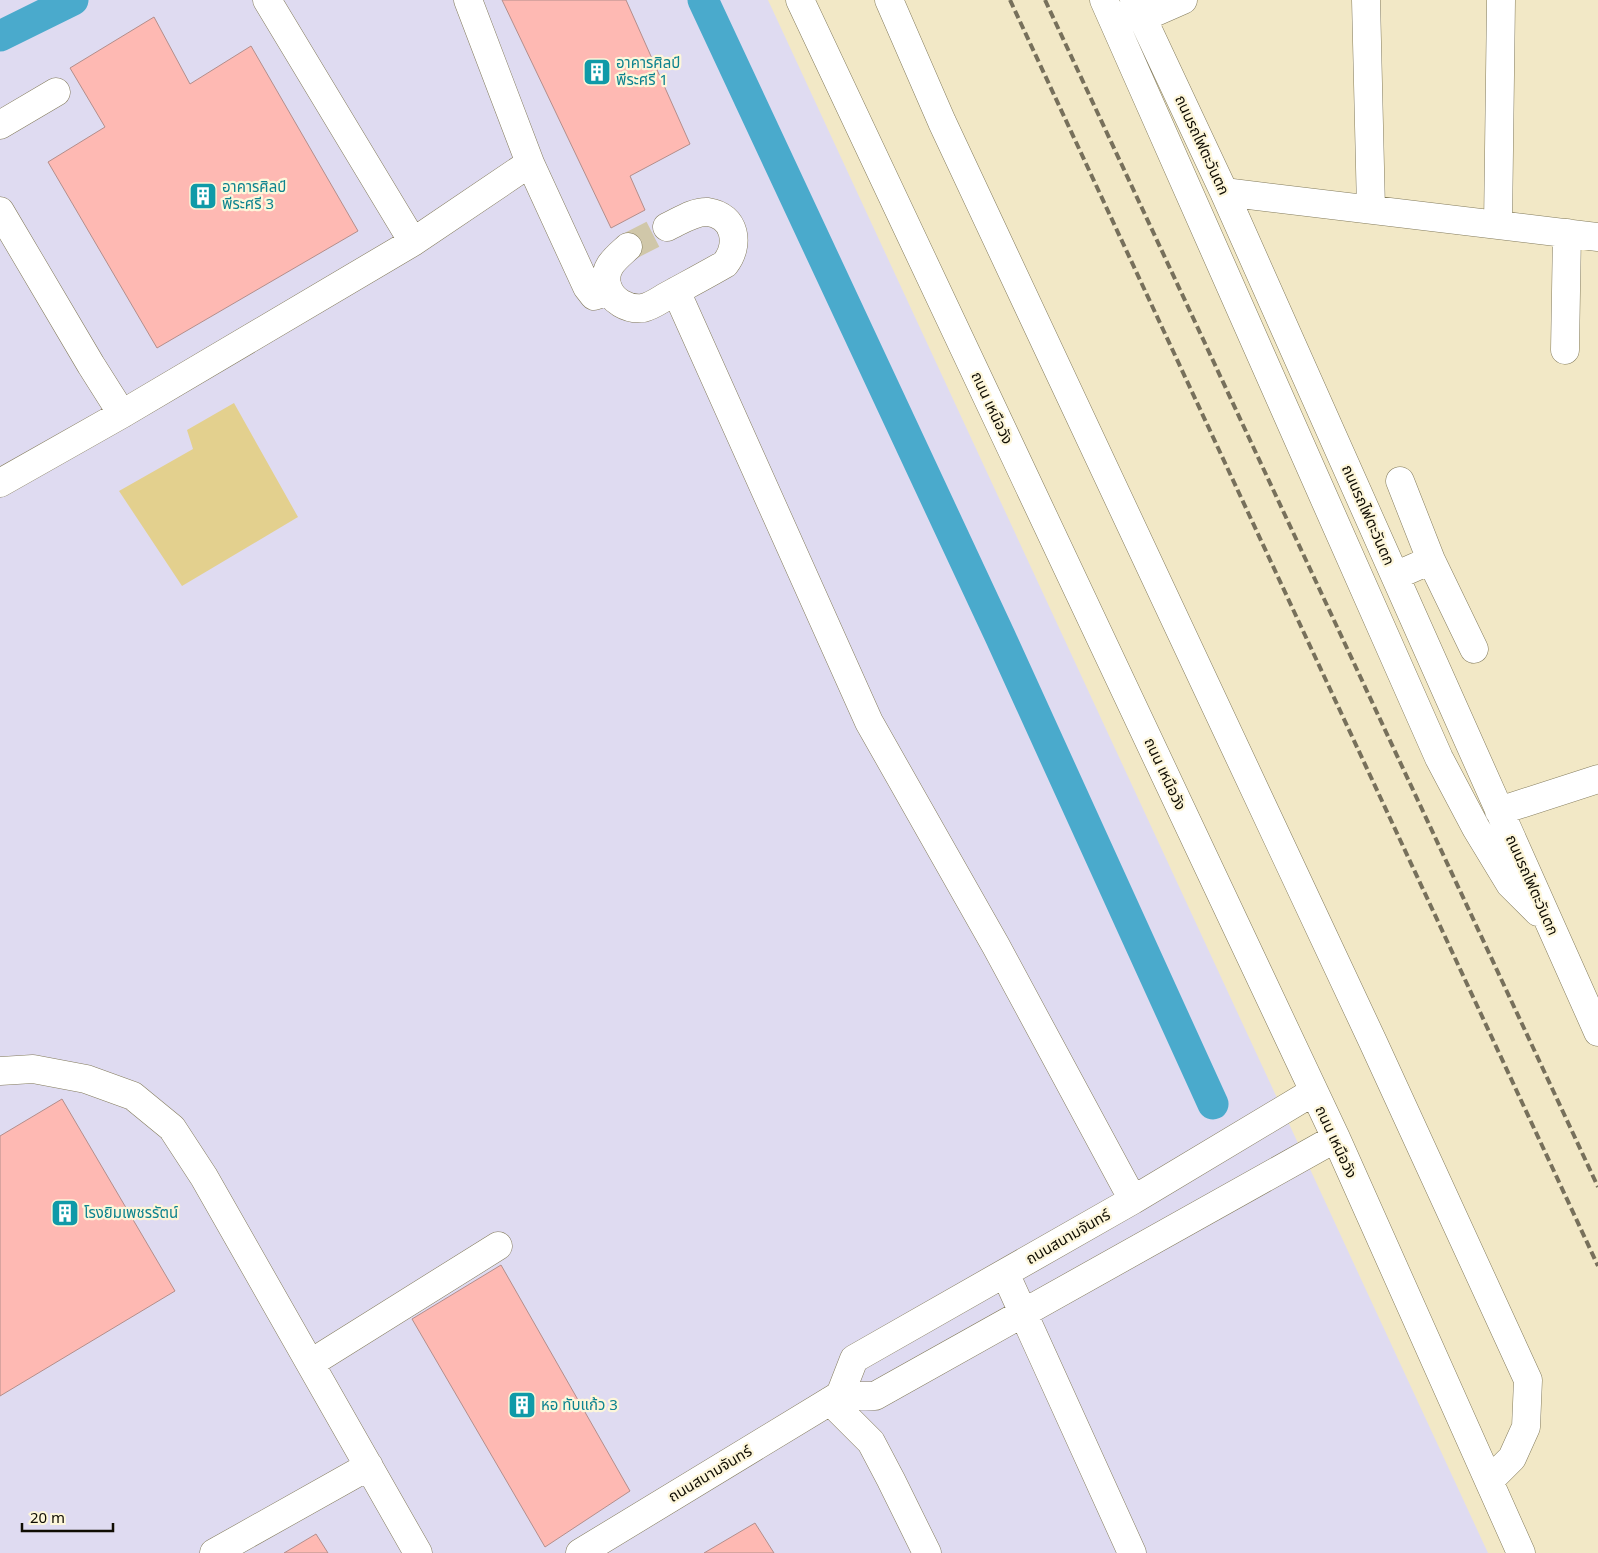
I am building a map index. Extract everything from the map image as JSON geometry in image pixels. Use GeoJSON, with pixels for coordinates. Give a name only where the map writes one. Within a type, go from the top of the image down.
{"type":"FeatureCollection","features":[{"type":"Feature","properties":{"kind":"street"},"geometry":{"type":"LineString","coordinates":[[266,0],[412,242]]}},
{"type":"Feature","properties":{"kind":"street"},"geometry":{"type":"LineString","coordinates":[[468,0],[530,163],[587,287],[594,296],[609,291]]}},
{"type":"Feature","properties":{"kind":"street","name":"ถนน เหนือวัง"},"geometry":{"type":"LineString","coordinates":[[800,0],[1336,1138],[1521,1553]]}},
{"type":"Feature","properties":{"kind":"street"},"geometry":{"type":"LineString","coordinates":[[889,0],[942,122],[1374,1042],[1528,1380],[1526,1427],[1512,1458],[1489,1481]]}},
{"type":"Feature","properties":{"kind":"street"},"geometry":{"type":"LineString","coordinates":[[1104,0],[1439,758],[1476,828],[1510,884],[1548,922]]}},
{"type":"Feature","properties":{"kind":"street"},"geometry":{"type":"LineString","coordinates":[[1138,9],[1183,0]]}},
{"type":"Feature","properties":{"kind":"street"},"geometry":{"type":"LineString","coordinates":[[1366,0],[1371,209]]}},
{"type":"Feature","properties":{"kind":"street"},"geometry":{"type":"LineString","coordinates":[[1498,225],[1501,0]]}},
{"type":"Feature","properties":{"kind":"street","name":"ถนนรถไฟตะวันตก"},"geometry":{"type":"LineString","coordinates":[[1138,9],[1224,192],[1598,1032]]}},
{"type":"Feature","properties":{"kind":"street"},"geometry":{"type":"LineString","coordinates":[[0,125],[56,92]]}},
{"type":"Feature","properties":{"kind":"street"},"geometry":{"type":"LineString","coordinates":[[0,483],[122,414],[412,242],[530,163]]}},
{"type":"Feature","properties":{"kind":"street"},"geometry":{"type":"LineString","coordinates":[[1224,192],[1598,237]]}},
{"type":"Feature","properties":{"kind":"street"},"geometry":{"type":"LineString","coordinates":[[0,211],[90,364],[122,414]]}},
{"type":"Feature","properties":{"kind":"street"},"geometry":{"type":"LineString","coordinates":[[628,247],[612,261],[606,278],[609,291],[619,303],[631,308],[648,306],[725,264],[732,256],[734,235],[728,222],[716,214],[708,212],[697,213],[667,227]]}},
{"type":"Feature","properties":{"kind":"street"},"geometry":{"type":"LineString","coordinates":[[1565,350],[1567,234]]}},
{"type":"Feature","properties":{"kind":"street"},"geometry":{"type":"LineString","coordinates":[[676,291],[869,722],[996,946],[1133,1200]]}},
{"type":"Feature","properties":{"kind":"street"},"geometry":{"type":"LineString","coordinates":[[1400,481],[1431,560],[1474,649]]}},
{"type":"Feature","properties":{"kind":"street"},"geometry":{"type":"LineString","coordinates":[[1395,576],[1431,560]]}},
{"type":"Feature","properties":{"kind":"street"},"geometry":{"type":"LineString","coordinates":[[1499,811],[1598,779]]}},
{"type":"Feature","properties":{"kind":"street"},"geometry":{"type":"LineString","coordinates":[[0,1071],[33,1069],[86,1078],[133,1096],[172,1128],[204,1177],[418,1553]]}},
{"type":"Feature","properties":{"kind":"street","name":"ถนนสนามจันทร์"},"geometry":{"type":"LineString","coordinates":[[580,1553],[835,1398],[854,1359],[1133,1200],[1313,1092]]}},
{"type":"Feature","properties":{"kind":"street"},"geometry":{"type":"LineString","coordinates":[[835,1398],[875,1396],[1336,1138]]}},
{"type":"Feature","properties":{"kind":"street"},"geometry":{"type":"LineString","coordinates":[[311,1363],[498,1246]]}},
{"type":"Feature","properties":{"kind":"street"},"geometry":{"type":"LineString","coordinates":[[1005,1273],[1132,1553]]}},
{"type":"Feature","properties":{"kind":"street"},"geometry":{"type":"LineString","coordinates":[[835,1398],[871,1442],[892,1480],[927,1553]]}},
{"type":"Feature","properties":{"kind":"street"},"geometry":{"type":"LineString","coordinates":[[214,1553],[369,1466]]}},
{"type":"Feature","properties":{"kind":"shaded area"},"geometry":{"type":"Polygon","coordinates":[[[0,0],[768,0],[1488,1553],[0,1553],[0,0]]]}},
{"type":"Feature","properties":{"kind":"shaded area"},"geometry":{"type":"Polygon","coordinates":[[[234,403],[298,517],[182,586],[119,491],[193,449],[187,430],[234,403]]]}},
{"type":"Feature","properties":{"kind":"building","name":"อาคารศิลป์ พีระศรี 1"},"geometry":{"type":"Polygon","coordinates":[[[502,0],[626,0],[690,144],[630,176],[645,210],[611,228],[502,0]]]}},
{"type":"Feature","properties":{"kind":"building","name":"อาคารศิลป์ พีระศรี 3"},"geometry":{"type":"Polygon","coordinates":[[[154,17],[190,84],[251,46],[358,231],[157,348],[48,162],[105,127],[70,68],[154,17]]]}},
{"type":"Feature","properties":{"kind":"building","name":"โรงยิมเพชรรัตน์"},"geometry":{"type":"Polygon","coordinates":[[[62,1099],[175,1291],[0,1396],[0,1136],[62,1099]]]}},
{"type":"Feature","properties":{"kind":"building","name":"หอ ทับแก้ว 3"},"geometry":{"type":"Polygon","coordinates":[[[501,1265],[630,1491],[545,1547],[412,1319],[501,1265]]]}},
{"type":"Feature","properties":{"kind":"building"},"geometry":{"type":"Polygon","coordinates":[[[755,1523],[774,1553],[704,1553],[755,1523]]]}},
{"type":"Feature","properties":{"kind":"building"},"geometry":{"type":"Polygon","coordinates":[[[316,1534],[328,1553],[284,1553],[316,1534]]]}},
{"type":"Feature","properties":{"kind":"waterway"},"geometry":{"type":"LineString","coordinates":[[0,36],[73,0]]}},
{"type":"Feature","properties":{"kind":"waterway"},"geometry":{"type":"LineString","coordinates":[[703,0],[1000,636],[1213,1104]]}},
{"type":"Feature","properties":{"kind":"tunnel"},"geometry":{"type":"LineString","coordinates":[[628,247],[667,227]]}},
{"type":"Feature","properties":{"kind":"railway"},"geometry":{"type":"LineString","coordinates":[[1010,0],[1598,1266]]}},
{"type":"Feature","properties":{"kind":"railway"},"geometry":{"type":"LineString","coordinates":[[1045,0],[1598,1187]]}},
{"type":"Feature","properties":{"kind":"place","name":"อาคารศิลป์ พีระศรี 1"},"geometry":{"type":"Point","coordinates":[597,72]}},
{"type":"Feature","properties":{"kind":"place","name":"อาคารศิลป์ พีระศรี 3"},"geometry":{"type":"Point","coordinates":[203,196]}},
{"type":"Feature","properties":{"kind":"place","name":"โรงยิมเพชรรัตน์"},"geometry":{"type":"Point","coordinates":[65,1213]}},
{"type":"Feature","properties":{"kind":"place","name":"หอ ทับแก้ว 3"},"geometry":{"type":"Point","coordinates":[522,1405]}}]}
